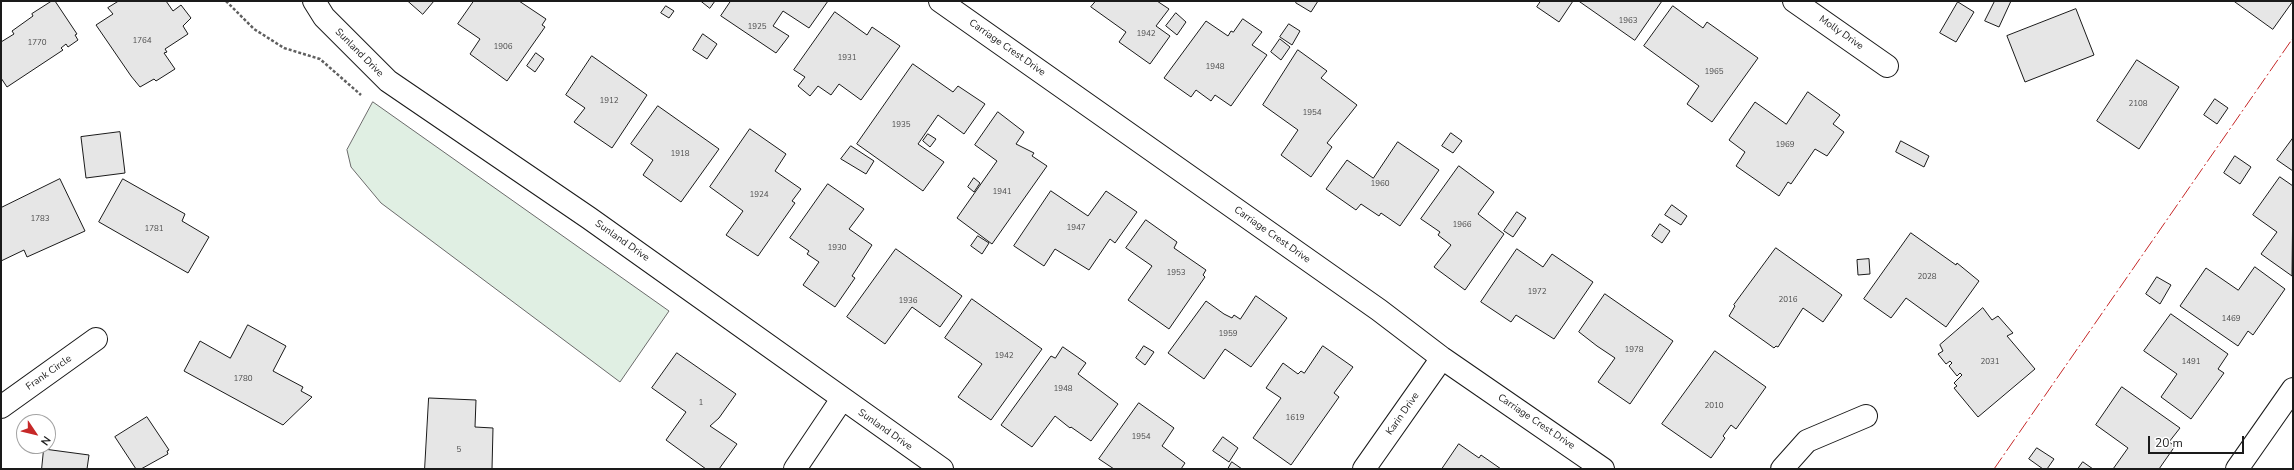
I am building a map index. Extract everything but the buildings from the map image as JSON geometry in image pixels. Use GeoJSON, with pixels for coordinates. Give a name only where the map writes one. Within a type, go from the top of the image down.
{"type":"FeatureCollection","features":[{"type":"Feature","properties":{"kind":"street","name":"Sunland Drive"},"geometry":{"type":"LineString","coordinates":[[314,1],[324,17],[388,81],[665,272],[942,469]]}},
{"type":"Feature","properties":{"kind":"street","name":"Carriage Crest Drive"},"geometry":{"type":"LineString","coordinates":[[940,1],[1379,310],[1442,358],[1603,469]]}},
{"type":"Feature","properties":{"kind":"street","name":"Molly Drive"},"geometry":{"type":"LineString","coordinates":[[1794,1],[1887,66]]}},
{"type":"Feature","properties":{"kind":"street","name":"Frank Circle"},"geometry":{"type":"LineString","coordinates":[[1,407],[96,339]]}},
{"type":"Feature","properties":{"kind":"street","name":"Karin Drive"},"geometry":{"type":"LineString","coordinates":[[1364,469],[1442,358]]}},
{"type":"Feature","properties":{"kind":"street"},"geometry":{"type":"LineString","coordinates":[[2237,469],[2293,389]]}},
{"type":"Feature","properties":{"kind":"street"},"geometry":{"type":"LineString","coordinates":[[794,469],[842,399]]}},
{"type":"Feature","properties":{"kind":"street"},"geometry":{"type":"LineString","coordinates":[[1782,469],[1807,441],[1866,416]]}},
{"type":"Feature","properties":{"kind":"path"},"geometry":{"type":"LineString","coordinates":[[226,1],[254,29],[284,48],[320,59],[355,93],[367,99]]}},
{"type":"Feature","properties":{"kind":"green space"},"geometry":{"type":"Polygon","coordinates":[[[373,102],[669,311],[620,382],[381,203],[351,167],[347,150],[373,102]]]}},
{"type":"Feature","properties":{"kind":"power"},"geometry":{"type":"LineString","coordinates":[[1994,469],[2293,38]]}}]}
